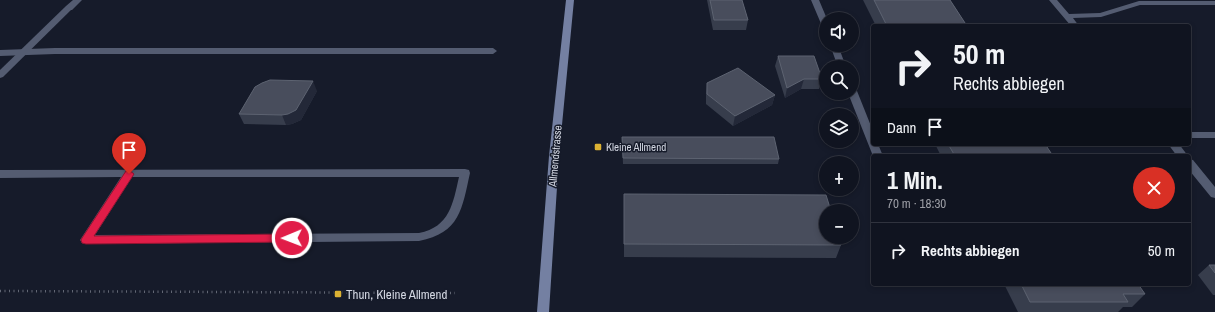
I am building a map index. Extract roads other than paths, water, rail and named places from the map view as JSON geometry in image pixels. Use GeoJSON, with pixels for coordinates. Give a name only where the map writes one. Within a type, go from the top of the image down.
{"type":"FeatureCollection","features":[{"type":"Feature","properties":{"kind":"main road","name":"Allmendstrasse"},"geometry":{"type":"LineString","coordinates":[[543,312],[555,149],[570,0]]}},
{"type":"Feature","properties":{"kind":"street"},"geometry":{"type":"LineString","coordinates":[[0,75],[78,0]]}},
{"type":"Feature","properties":{"kind":"street"},"geometry":{"type":"LineString","coordinates":[[816,0],[821,12]]}},
{"type":"Feature","properties":{"kind":"street"},"geometry":{"type":"LineString","coordinates":[[1052,0],[1072,24]]}},
{"type":"Feature","properties":{"kind":"street"},"geometry":{"type":"LineString","coordinates":[[1066,16],[1101,16],[1139,3],[1215,3]]}},
{"type":"Feature","properties":{"kind":"street"},"geometry":{"type":"LineString","coordinates":[[0,53],[54,51],[493,51]]}},
{"type":"Feature","properties":{"kind":"street"},"geometry":{"type":"LineString","coordinates":[[856,100],[871,138]]}},
{"type":"Feature","properties":{"kind":"street"},"geometry":{"type":"LineString","coordinates":[[1191,135],[1215,135]]}},
{"type":"Feature","properties":{"kind":"street"},"geometry":{"type":"LineString","coordinates":[[1175,146],[1181,154]]}},
{"type":"Feature","properties":{"kind":"street"},"geometry":{"type":"LineString","coordinates":[[1191,165],[1215,194]]}},
{"type":"Feature","properties":{"kind":"street"},"geometry":{"type":"LineString","coordinates":[[0,174],[466,173],[454,212],[448,223],[435,233],[419,237],[86,240],[129,174]]}},
{"type":"Feature","properties":{"kind":"place","name":"Kleine Allmend"},"geometry":{"type":"Point","coordinates":[598,147]}},
{"type":"Feature","properties":{"kind":"place","name":"Thun, Kleine Allmend"},"geometry":{"type":"Point","coordinates":[338,294]}}]}
